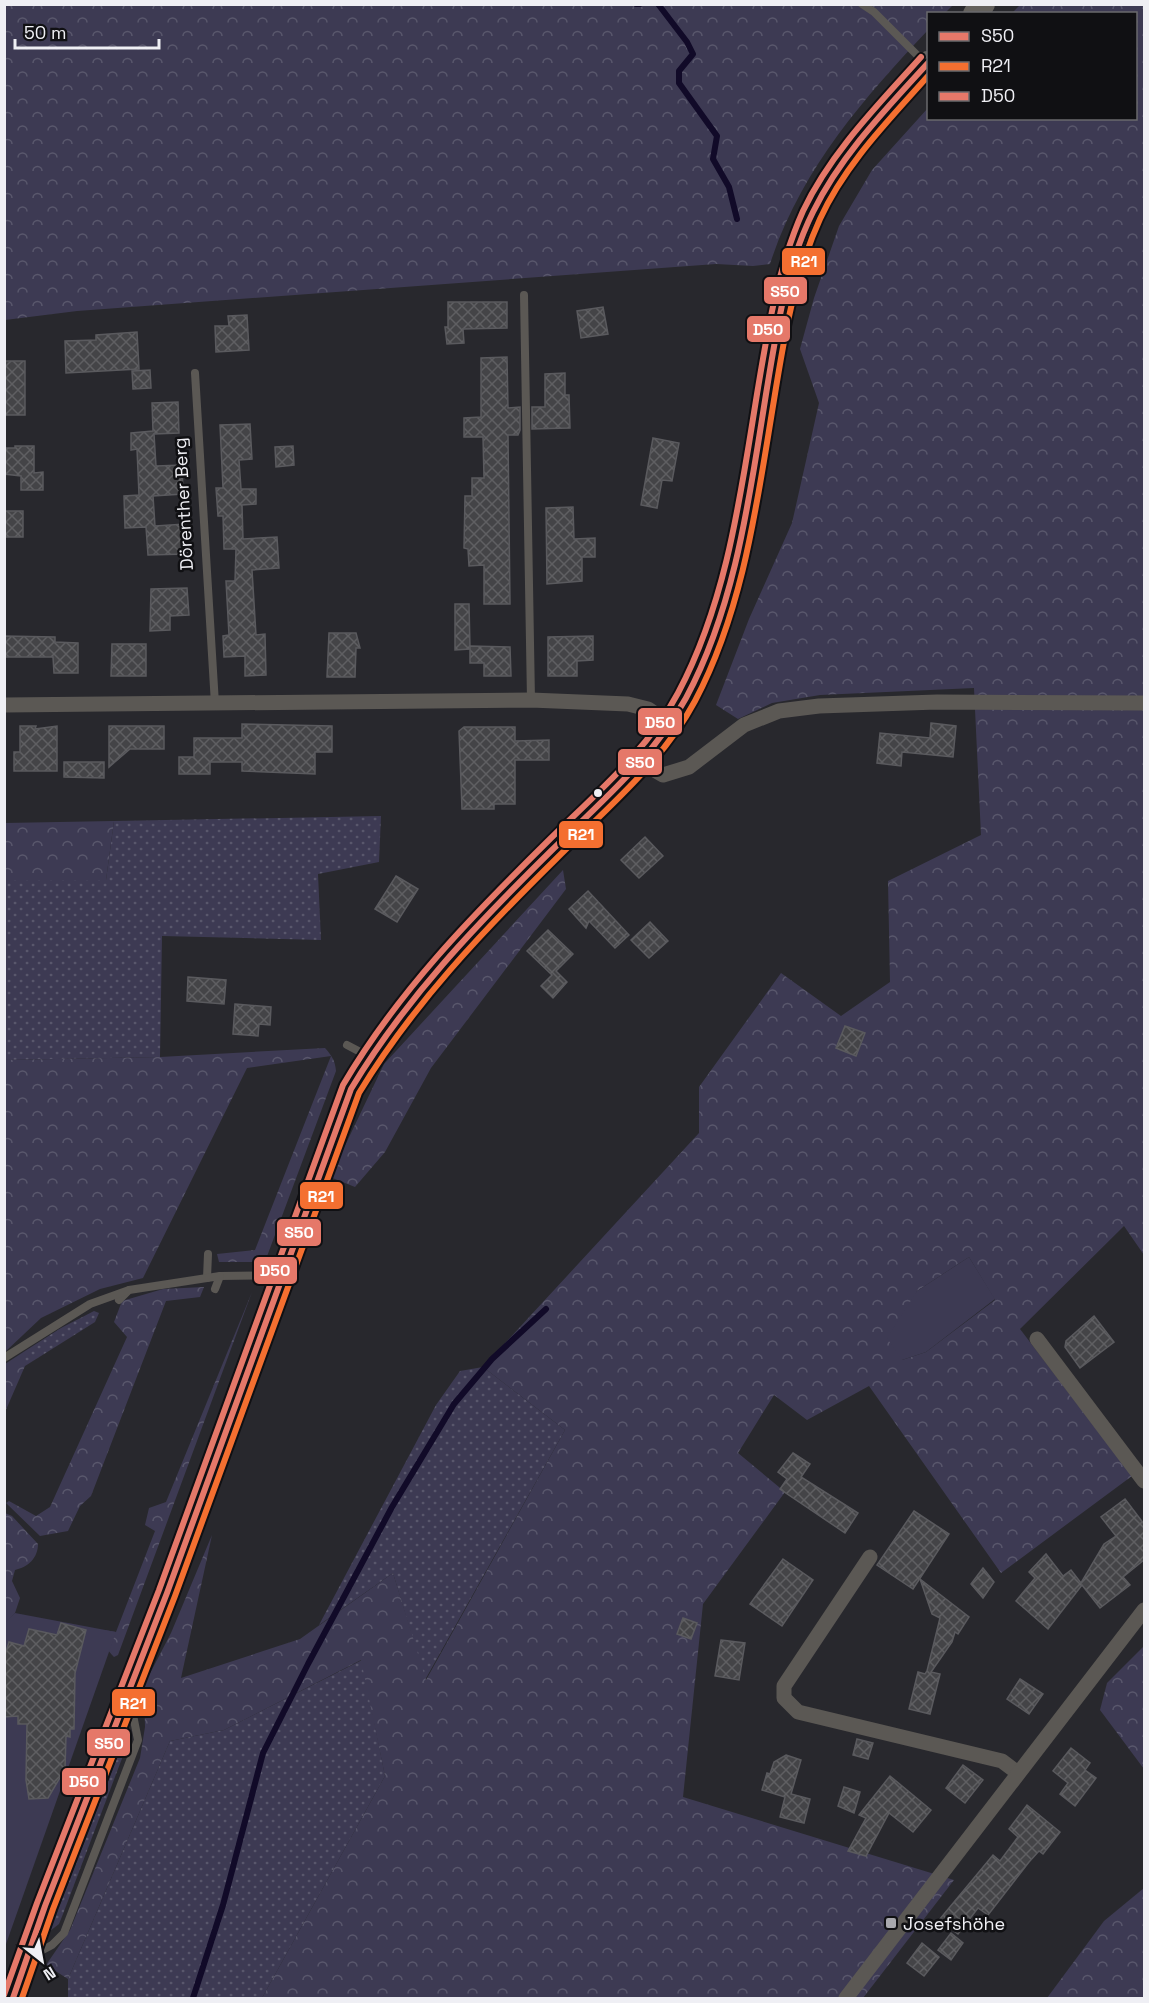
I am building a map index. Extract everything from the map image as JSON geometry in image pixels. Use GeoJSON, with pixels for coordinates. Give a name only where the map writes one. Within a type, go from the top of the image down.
{"type":"FeatureCollection","features":[{"type":"Feature","properties":{"kind":"main road"},"geometry":{"type":"LineString","coordinates":[[13,1998],[45,1906],[127,1694],[351,1089],[369,1056],[403,1008],[442,964],[639,761],[670,724],[700,669],[714,634],[745,515],[782,306],[812,213],[852,150],[927,65]]}},
{"type":"Feature","properties":{"kind":"street"},"geometry":{"type":"LineString","coordinates":[[4,705],[531,700],[628,704],[648,709],[670,724]]}},
{"type":"Feature","properties":{"kind":"street"},"geometry":{"type":"LineString","coordinates":[[639,761],[663,775],[689,767],[744,725],[761,717],[779,711],[819,706],[937,702],[1144,703]]}},
{"type":"Feature","properties":{"kind":"street"},"geometry":{"type":"LineString","coordinates":[[1037,1339],[1144,1481]]}},
{"type":"Feature","properties":{"kind":"street"},"geometry":{"type":"LineString","coordinates":[[870,1557],[784,1686],[784,1698],[789,1706],[798,1712],[1002,1761],[1018,1773]]}},
{"type":"Feature","properties":{"kind":"street"},"geometry":{"type":"LineString","coordinates":[[846,1998],[1144,1610]]}},
{"type":"Feature","properties":{"kind":"lane"},"geometry":{"type":"LineString","coordinates":[[862,4],[874,12],[927,63]]}},
{"type":"Feature","properties":{"kind":"lane"},"geometry":{"type":"LineString","coordinates":[[524,295],[531,700]]}},
{"type":"Feature","properties":{"kind":"lane","name":"Dörenther Berg"},"geometry":{"type":"LineString","coordinates":[[195,373],[215,704]]}},
{"type":"Feature","properties":{"kind":"lane"},"geometry":{"type":"LineString","coordinates":[[347,1045],[369,1056]]}},
{"type":"Feature","properties":{"kind":"lane"},"geometry":{"type":"LineString","coordinates":[[207,1278],[208,1254]]}},
{"type":"Feature","properties":{"kind":"lane"},"geometry":{"type":"LineString","coordinates":[[4,1358],[71,1314],[112,1294],[220,1276],[283,1275]]}},
{"type":"Feature","properties":{"kind":"lane"},"geometry":{"type":"LineString","coordinates":[[215,1289],[220,1276]]}},
{"type":"Feature","properties":{"kind":"lane"},"geometry":{"type":"LineString","coordinates":[[119,1300],[129,1290]]}},
{"type":"Feature","properties":{"kind":"green space"},"geometry":{"type":"Polygon","coordinates":[[[4,5],[953,5],[946,12],[927,12],[927,31],[857,110],[836,138],[798,198],[770,264],[753,266],[716,264],[77,311],[5,320],[4,5]]]}},
{"type":"Feature","properties":{"kind":"green space"},"geometry":{"type":"Polygon","coordinates":[[[1020,5],[1144,5],[1144,1255],[1124,1226],[1020,1329],[1132,1476],[1001,1573],[869,1386],[807,1420],[774,1395],[738,1453],[785,1492],[703,1604],[683,1797],[954,1880],[863,1998],[262,1998],[385,1776],[361,1660],[224,1730],[170,1741],[68,1979],[46,1965],[70,1930],[140,1758],[145,1727],[144,1685],[171,1633],[212,1535],[181,1678],[300,1639],[393,1573],[426,1680],[565,1430],[483,1367],[699,1133],[699,1087],[781,973],[841,1016],[890,982],[888,881],[981,835],[974,688],[820,695],[772,703],[738,719],[716,705],[749,619],[792,523],[819,403],[800,349],[814,298],[839,226],[872,170],[927,109],[927,120],[1137,120],[1137,12],[1013,12],[1020,5]],[[969,1257],[917,1291],[902,1360],[926,1352],[995,1300],[969,1257]]]}},
{"type":"Feature","properties":{"kind":"green space"},"geometry":{"type":"Polygon","coordinates":[[[381,816],[379,862],[318,874],[321,940],[162,936],[160,1057],[5,1060],[4,880],[106,880],[114,821],[381,816]]]}},
{"type":"Feature","properties":{"kind":"green space"},"geometry":{"type":"Polygon","coordinates":[[[114,821],[106,880],[5,880],[5,823],[114,821]]]}},
{"type":"Feature","properties":{"kind":"green space"},"geometry":{"type":"Polygon","coordinates":[[[563,870],[566,889],[431,1068],[385,1152],[355,1187],[330,1177],[384,1064],[563,870]]]}},
{"type":"Feature","properties":{"kind":"green space"},"geometry":{"type":"Polygon","coordinates":[[[325,1048],[333,1058],[336,1071],[266,1259],[262,1262],[219,1262],[217,1254],[255,1250],[331,1056],[247,1068],[143,1278],[100,1289],[41,1318],[5,1352],[5,1060],[160,1057],[325,1048]]]}},
{"type":"Feature","properties":{"kind":"green space"},"geometry":{"type":"Polygon","coordinates":[[[969,1257],[995,1299],[926,1352],[902,1360],[887,1338],[917,1291],[969,1257]]]}},
{"type":"Feature","properties":{"kind":"green space"},"geometry":{"type":"Polygon","coordinates":[[[204,1287],[200,1297],[166,1301],[91,1496],[80,1506],[68,1531],[40,1536],[6,1503],[9,1501],[36,1516],[50,1507],[127,1337],[114,1322],[122,1301],[163,1289],[204,1287]]]}},
{"type":"Feature","properties":{"kind":"green space"},"geometry":{"type":"Polygon","coordinates":[[[252,1292],[118,1655],[114,1657],[105,1645],[104,1630],[116,1632],[155,1531],[145,1525],[149,1508],[166,1502],[252,1292]]]}},
{"type":"Feature","properties":{"kind":"green space"},"geometry":{"type":"Polygon","coordinates":[[[94,1311],[99,1313],[95,1322],[25,1366],[25,1351],[61,1328],[94,1311]]]}},
{"type":"Feature","properties":{"kind":"green space"},"geometry":{"type":"Polygon","coordinates":[[[25,1351],[25,1366],[5,1412],[5,1364],[25,1351]]]}},
{"type":"Feature","properties":{"kind":"green space"},"geometry":{"type":"Polygon","coordinates":[[[483,1367],[565,1430],[425,1680],[393,1573],[319,1625],[436,1405],[460,1371],[483,1367]]]}},
{"type":"Feature","properties":{"kind":"green space"},"geometry":{"type":"Polygon","coordinates":[[[5,1513],[12,1516],[38,1544],[38,1549],[31,1561],[15,1570],[12,1581],[20,1598],[15,1613],[5,1623],[5,1513]]]}},
{"type":"Feature","properties":{"kind":"green space"},"geometry":{"type":"Polygon","coordinates":[[[15,1613],[116,1632],[5,1947],[4,1623],[15,1613]]]}},
{"type":"Feature","properties":{"kind":"green space"},"geometry":{"type":"Polygon","coordinates":[[[1144,1646],[1144,1769],[1100,1710],[1107,1683],[1144,1646]]]}},
{"type":"Feature","properties":{"kind":"green space"},"geometry":{"type":"Polygon","coordinates":[[[362,1660],[385,1776],[262,1998],[68,1998],[68,1979],[170,1741],[224,1730],[362,1660]]]}},
{"type":"Feature","properties":{"kind":"green space"},"geometry":{"type":"Polygon","coordinates":[[[127,1732],[129,1740],[63,1914],[59,1924],[50,1931],[127,1732]]]}},
{"type":"Feature","properties":{"kind":"green space"},"geometry":{"type":"Polygon","coordinates":[[[1144,1888],[1144,1998],[1047,1998],[1104,1921],[1144,1888]]]}},
{"type":"Feature","properties":{"kind":"building"},"geometry":{"type":"Polygon","coordinates":[[[448,302],[507,302],[507,328],[463,329],[464,343],[447,344],[445,327],[448,327],[448,302]]]}},
{"type":"Feature","properties":{"kind":"building"},"geometry":{"type":"Polygon","coordinates":[[[603,307],[608,334],[581,338],[577,311],[603,307]]]}},
{"type":"Feature","properties":{"kind":"building"},"geometry":{"type":"Polygon","coordinates":[[[247,315],[249,350],[216,352],[215,326],[229,326],[228,316],[247,315]]]}},
{"type":"Feature","properties":{"kind":"building"},"geometry":{"type":"Polygon","coordinates":[[[137,332],[139,369],[66,373],[65,341],[96,340],[96,335],[137,332]]]}},
{"type":"Feature","properties":{"kind":"building"},"geometry":{"type":"Polygon","coordinates":[[[507,357],[508,408],[520,407],[518,435],[508,435],[510,604],[484,604],[484,565],[469,566],[468,549],[464,548],[465,496],[472,496],[472,478],[484,478],[483,437],[464,437],[464,418],[481,417],[481,358],[507,357]]]}},
{"type":"Feature","properties":{"kind":"building"},"geometry":{"type":"Polygon","coordinates":[[[4,361],[25,361],[25,415],[4,415],[4,361]]]}},
{"type":"Feature","properties":{"kind":"building"},"geometry":{"type":"Polygon","coordinates":[[[150,370],[151,388],[133,389],[132,371],[150,370]]]}},
{"type":"Feature","properties":{"kind":"building"},"geometry":{"type":"Polygon","coordinates":[[[565,373],[565,395],[569,395],[570,428],[532,429],[532,407],[545,407],[545,374],[565,373]]]}},
{"type":"Feature","properties":{"kind":"building"},"geometry":{"type":"Polygon","coordinates":[[[178,402],[179,433],[154,434],[156,466],[182,465],[183,494],[153,496],[155,526],[185,524],[187,554],[148,555],[146,527],[125,528],[124,496],[139,495],[137,449],[131,450],[131,433],[153,431],[152,403],[178,402]]]}},
{"type":"Feature","properties":{"kind":"building"},"geometry":{"type":"Polygon","coordinates":[[[250,424],[252,459],[239,460],[241,489],[256,489],[256,504],[242,505],[243,539],[277,537],[279,568],[252,570],[256,635],[265,634],[266,675],[245,676],[245,656],[224,657],[223,636],[229,635],[226,581],[235,581],[236,549],[224,549],[223,516],[218,516],[216,488],[223,488],[220,425],[250,424]]]}},
{"type":"Feature","properties":{"kind":"building"},"geometry":{"type":"Polygon","coordinates":[[[653,438],[679,443],[672,481],[662,480],[657,508],[641,505],[653,438]]]}},
{"type":"Feature","properties":{"kind":"building"},"geometry":{"type":"Polygon","coordinates":[[[15,446],[34,446],[34,473],[43,472],[43,490],[21,490],[21,476],[4,474],[4,448],[15,448],[15,446]]]}},
{"type":"Feature","properties":{"kind":"building"},"geometry":{"type":"Polygon","coordinates":[[[293,446],[294,465],[276,467],[275,447],[293,446]]]}},
{"type":"Feature","properties":{"kind":"building"},"geometry":{"type":"Polygon","coordinates":[[[573,507],[574,539],[595,538],[595,557],[582,557],[582,581],[547,584],[546,508],[573,507]]]}},
{"type":"Feature","properties":{"kind":"building"},"geometry":{"type":"Polygon","coordinates":[[[4,511],[23,511],[23,537],[4,537],[4,511]]]}},
{"type":"Feature","properties":{"kind":"building"},"geometry":{"type":"Polygon","coordinates":[[[187,588],[189,615],[170,616],[170,630],[150,631],[151,589],[187,588]]]}},
{"type":"Feature","properties":{"kind":"building"},"geometry":{"type":"Polygon","coordinates":[[[455,604],[469,604],[470,649],[455,650],[455,604]]]}},
{"type":"Feature","properties":{"kind":"building"},"geometry":{"type":"Polygon","coordinates":[[[329,633],[356,633],[360,648],[356,648],[355,677],[327,677],[329,633]]]}},
{"type":"Feature","properties":{"kind":"building"},"geometry":{"type":"Polygon","coordinates":[[[4,636],[55,637],[55,642],[78,643],[78,673],[54,673],[53,657],[4,657],[4,636]]]}},
{"type":"Feature","properties":{"kind":"building"},"geometry":{"type":"Polygon","coordinates":[[[593,636],[593,660],[577,661],[577,676],[548,676],[548,637],[593,636]]]}},
{"type":"Feature","properties":{"kind":"building"},"geometry":{"type":"Polygon","coordinates":[[[112,644],[146,644],[146,676],[111,676],[112,644]]]}},
{"type":"Feature","properties":{"kind":"building"},"geometry":{"type":"Polygon","coordinates":[[[470,646],[510,647],[511,676],[484,676],[484,663],[470,663],[470,646]]]}},
{"type":"Feature","properties":{"kind":"building"},"geometry":{"type":"Polygon","coordinates":[[[931,723],[956,726],[953,757],[902,752],[901,766],[877,763],[880,733],[930,738],[931,723]]]}},
{"type":"Feature","properties":{"kind":"building"},"geometry":{"type":"Polygon","coordinates":[[[242,724],[332,726],[332,752],[315,752],[315,774],[242,771],[242,762],[210,762],[210,774],[179,774],[179,757],[194,757],[194,738],[242,738],[242,724]]]}},
{"type":"Feature","properties":{"kind":"building"},"geometry":{"type":"Polygon","coordinates":[[[20,726],[36,726],[35,729],[57,726],[57,771],[14,771],[14,752],[20,752],[20,726]]]}},
{"type":"Feature","properties":{"kind":"building"},"geometry":{"type":"Polygon","coordinates":[[[109,726],[164,726],[164,749],[130,749],[109,767],[109,726]]]}},
{"type":"Feature","properties":{"kind":"building"},"geometry":{"type":"Polygon","coordinates":[[[464,727],[515,727],[515,741],[549,740],[549,760],[515,760],[515,804],[494,804],[494,809],[462,809],[459,731],[464,727]]]}},
{"type":"Feature","properties":{"kind":"building"},"geometry":{"type":"Polygon","coordinates":[[[64,762],[104,762],[104,778],[64,777],[64,762]]]}},
{"type":"Feature","properties":{"kind":"building"},"geometry":{"type":"Polygon","coordinates":[[[645,837],[663,856],[639,878],[621,860],[645,837]]]}},
{"type":"Feature","properties":{"kind":"building"},"geometry":{"type":"Polygon","coordinates":[[[396,876],[418,889],[397,922],[375,909],[396,876]]]}},
{"type":"Feature","properties":{"kind":"building"},"geometry":{"type":"Polygon","coordinates":[[[588,891],[629,935],[615,948],[589,921],[586,928],[569,909],[588,891]]]}},
{"type":"Feature","properties":{"kind":"building"},"geometry":{"type":"Polygon","coordinates":[[[650,922],[668,941],[649,958],[631,940],[650,922]]]}},
{"type":"Feature","properties":{"kind":"building"},"geometry":{"type":"Polygon","coordinates":[[[548,930],[573,954],[556,971],[567,982],[553,998],[541,986],[552,975],[527,951],[548,930]]]}},
{"type":"Feature","properties":{"kind":"building"},"geometry":{"type":"Polygon","coordinates":[[[188,977],[226,980],[224,1004],[187,1001],[188,977]]]}},
{"type":"Feature","properties":{"kind":"building"},"geometry":{"type":"Polygon","coordinates":[[[235,1004],[271,1007],[270,1025],[259,1024],[258,1036],[233,1034],[235,1004]]]}},
{"type":"Feature","properties":{"kind":"building"},"geometry":{"type":"Polygon","coordinates":[[[845,1026],[865,1033],[856,1056],[836,1048],[845,1026]]]}},
{"type":"Feature","properties":{"kind":"building"},"geometry":{"type":"Polygon","coordinates":[[[1094,1316],[1114,1342],[1080,1368],[1065,1347],[1066,1341],[1094,1316]]]}},
{"type":"Feature","properties":{"kind":"building"},"geometry":{"type":"Polygon","coordinates":[[[793,1453],[810,1464],[801,1477],[858,1513],[845,1533],[780,1489],[787,1479],[778,1472],[793,1453]]]}},
{"type":"Feature","properties":{"kind":"building"},"geometry":{"type":"Polygon","coordinates":[[[1125,1499],[1144,1524],[1144,1560],[1123,1577],[1130,1585],[1100,1608],[1082,1585],[1048,1629],[1016,1601],[1035,1578],[1029,1572],[1046,1554],[1063,1576],[1071,1570],[1081,1583],[1104,1544],[1116,1536],[1101,1517],[1125,1499]]]}},
{"type":"Feature","properties":{"kind":"building"},"geometry":{"type":"Polygon","coordinates":[[[914,1511],[949,1534],[913,1589],[877,1565],[914,1511]]]}},
{"type":"Feature","properties":{"kind":"building"},"geometry":{"type":"Polygon","coordinates":[[[783,1559],[813,1580],[782,1626],[750,1604],[783,1559]]]}},
{"type":"Feature","properties":{"kind":"building"},"geometry":{"type":"Polygon","coordinates":[[[983,1568],[994,1582],[983,1598],[971,1584],[983,1568]]]}},
{"type":"Feature","properties":{"kind":"building"},"geometry":{"type":"Polygon","coordinates":[[[920,1579],[969,1617],[958,1634],[955,1632],[952,1642],[931,1672],[940,1674],[930,1714],[909,1709],[918,1672],[925,1674],[927,1671],[940,1618],[932,1614],[920,1579]]]}},
{"type":"Feature","properties":{"kind":"building"},"geometry":{"type":"Polygon","coordinates":[[[683,1618],[697,1623],[691,1639],[677,1634],[683,1618]]]}},
{"type":"Feature","properties":{"kind":"building"},"geometry":{"type":"Polygon","coordinates":[[[61,1623],[86,1630],[75,1673],[74,1729],[70,1729],[70,1737],[66,1736],[65,1769],[48,1798],[29,1799],[26,1780],[27,1724],[18,1724],[18,1716],[4,1717],[4,1658],[9,1642],[24,1646],[29,1629],[57,1635],[61,1623]]]}},
{"type":"Feature","properties":{"kind":"building"},"geometry":{"type":"Polygon","coordinates":[[[721,1640],[745,1643],[739,1680],[715,1676],[721,1640]]]}},
{"type":"Feature","properties":{"kind":"building"},"geometry":{"type":"Polygon","coordinates":[[[1020,1679],[1043,1694],[1029,1714],[1007,1699],[1020,1679]]]}},
{"type":"Feature","properties":{"kind":"building"},"geometry":{"type":"Polygon","coordinates":[[[857,1739],[873,1743],[868,1759],[853,1755],[857,1739]]]}},
{"type":"Feature","properties":{"kind":"building"},"geometry":{"type":"Polygon","coordinates":[[[1071,1748],[1090,1763],[1085,1770],[1096,1778],[1075,1806],[1060,1794],[1068,1783],[1053,1771],[1071,1748]]]}},
{"type":"Feature","properties":{"kind":"building"},"geometry":{"type":"Polygon","coordinates":[[[786,1755],[801,1760],[791,1794],[810,1799],[804,1823],[780,1817],[785,1797],[762,1790],[767,1773],[770,1774],[774,1762],[786,1755]]]}},
{"type":"Feature","properties":{"kind":"building"},"geometry":{"type":"Polygon","coordinates":[[[963,1765],[983,1780],[965,1803],[946,1788],[963,1765]]]}},
{"type":"Feature","properties":{"kind":"building"},"geometry":{"type":"Polygon","coordinates":[[[890,1776],[931,1810],[913,1832],[889,1813],[866,1856],[848,1851],[866,1818],[859,1815],[890,1776]]]}},
{"type":"Feature","properties":{"kind":"building"},"geometry":{"type":"Polygon","coordinates":[[[844,1787],[860,1792],[854,1813],[838,1806],[844,1787]]]}},
{"type":"Feature","properties":{"kind":"building"},"geometry":{"type":"Polygon","coordinates":[[[1027,1805],[1060,1832],[1043,1854],[1039,1851],[1029,1862],[988,1915],[978,1908],[958,1934],[939,1920],[993,1855],[1000,1861],[1018,1837],[1009,1829],[1027,1805]]]}},
{"type":"Feature","properties":{"kind":"building"},"geometry":{"type":"Polygon","coordinates":[[[951,1933],[963,1943],[951,1960],[938,1950],[951,1933]]]}},
{"type":"Feature","properties":{"kind":"building"},"geometry":{"type":"Polygon","coordinates":[[[922,1943],[939,1957],[924,1976],[907,1963],[922,1943]]]}},
{"type":"Feature","properties":{"kind":"waterway"},"geometry":{"type":"LineString","coordinates":[[658,4],[687,42],[693,54],[679,71],[679,83],[717,136],[713,159],[729,187],[737,219]]}},
{"type":"Feature","properties":{"kind":"waterway"},"geometry":{"type":"LineString","coordinates":[[193,1998],[223,1905],[263,1753],[308,1664],[392,1507],[454,1404],[492,1359],[546,1309]]}},
{"type":"Feature","properties":{"kind":"transit line","name":"D50"},"geometry":{"type":"LineString","coordinates":[[4,1995],[37,1903],[159,1590],[343,1085],[387,1019],[436,958],[546,843],[618,773],[651,735],[678,693],[695,657],[721,582],[738,505],[770,320],[780,276],[794,232],[814,189],[841,149],[921,57]]}},
{"type":"Feature","properties":{"kind":"transit line","name":"S50"},"geometry":{"type":"LineString","coordinates":[[13,1998],[45,1906],[167,1593],[351,1089],[394,1024],[443,964],[522,880],[624,780],[658,741],[686,698],[718,624],[730,586],[747,507],[779,320],[796,254],[813,212],[837,171],[881,115],[927,64]]}},
{"type":"Feature","properties":{"kind":"transit line","name":"R21"},"geometry":{"type":"LineString","coordinates":[[22,1998],[53,1909],[175,1596],[359,1093],[402,1029],[450,970],[502,913],[632,785],[682,724],[695,701],[712,666],[737,592],[754,516],[786,331],[803,263],[811,241],[830,199],[855,161],[927,77]]}},
{"type":"Feature","properties":{"kind":"place","name":"Josefshöhe"},"geometry":{"type":"Point","coordinates":[891,1923]}}]}
